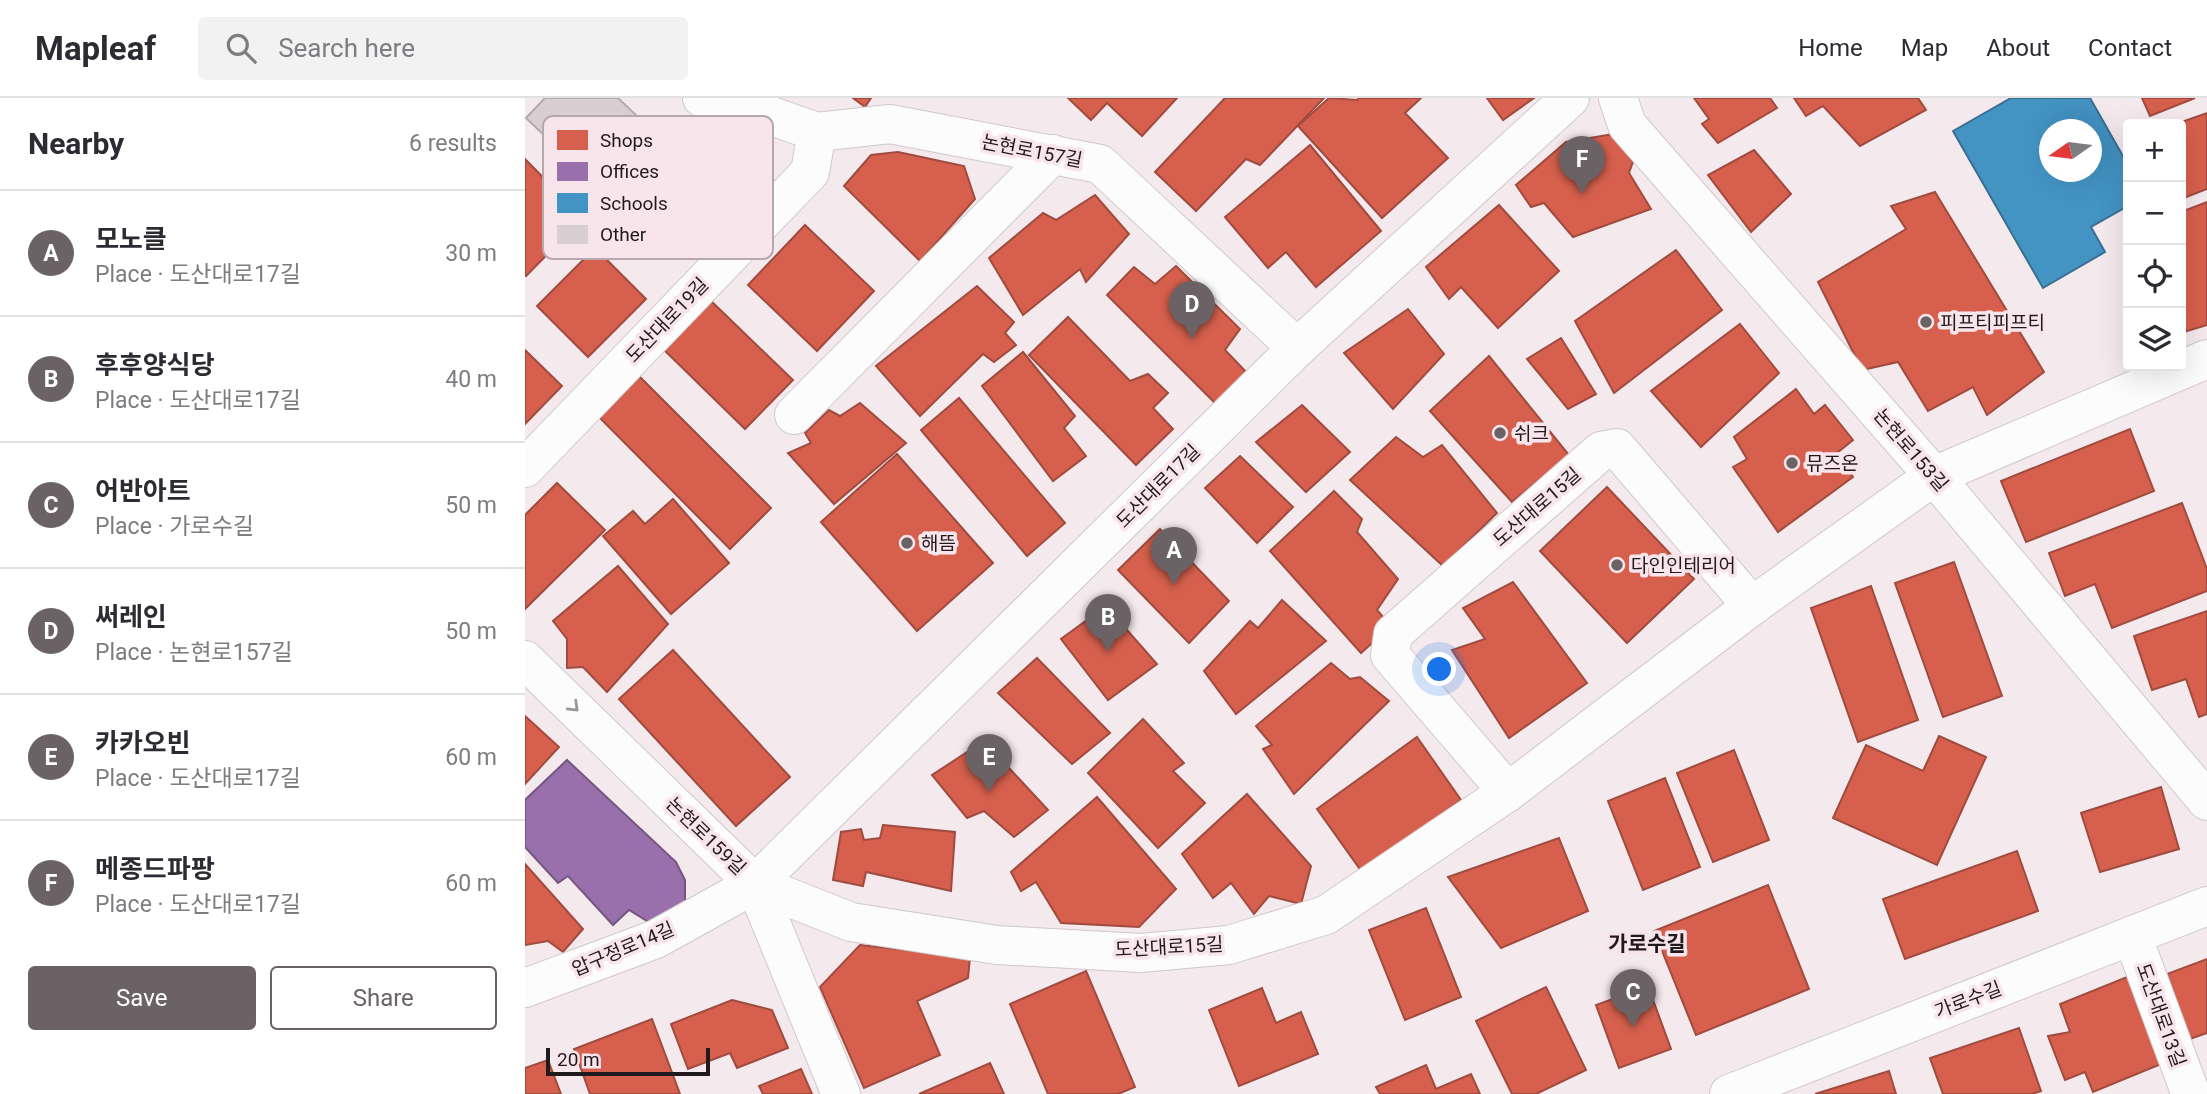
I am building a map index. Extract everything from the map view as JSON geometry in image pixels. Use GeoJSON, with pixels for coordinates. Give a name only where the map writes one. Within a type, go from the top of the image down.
{"type":"FeatureCollection","features":[{"type":"Feature","properties":{"kind":"street","name":"논현로157길"},"geometry":{"type":"LineString","coordinates":[[702,98],[772,116]]}},
{"type":"Feature","properties":{"kind":"street","name":"도산대로17길"},"geometry":{"type":"LineString","coordinates":[[755,884],[1297,348],[1570,98]]}},
{"type":"Feature","properties":{"kind":"street","name":"논현로153길"},"geometry":{"type":"LineString","coordinates":[[1618,98],[1627,125],[1934,476],[2207,801]]}},
{"type":"Feature","properties":{"kind":"street","name":"논현로157길"},"geometry":{"type":"LineString","coordinates":[[773,117],[817,132],[898,111],[1053,154],[1100,164],[1297,348]]}},
{"type":"Feature","properties":{"kind":"street","name":"도산대로19길"},"geometry":{"type":"LineString","coordinates":[[773,210],[810,172],[817,132]]}},
{"type":"Feature","properties":{"kind":"street"},"geometry":{"type":"LineString","coordinates":[[794,415],[1053,154]]}},
{"type":"Feature","properties":{"kind":"street","name":"도산대로19길"},"geometry":{"type":"LineString","coordinates":[[525,468],[726,259]]}},
{"type":"Feature","properties":{"kind":"street","name":"도산대로15길"},"geometry":{"type":"LineString","coordinates":[[755,884],[852,922],[997,946],[1141,953],[1229,945],[1326,915],[1508,792],[1752,606],[1934,476],[2207,359]]}},
{"type":"Feature","properties":{"kind":"street","name":"도산대로15길"},"geometry":{"type":"LineString","coordinates":[[1508,792],[1391,655],[1393,634],[1601,451],[1617,448],[1752,606]]}},
{"type":"Feature","properties":{"kind":"street","name":"논현로159길"},"geometry":{"type":"LineString","coordinates":[[525,660],[755,884],[841,1094]]}},
{"type":"Feature","properties":{"kind":"street","name":"압구정로14길"},"geometry":{"type":"LineString","coordinates":[[525,988],[656,939],[755,884]]}},
{"type":"Feature","properties":{"kind":"street","name":"가로수길"},"geometry":{"type":"LineString","coordinates":[[1729,1094],[2207,906]]}},
{"type":"Feature","properties":{"kind":"street","name":"도산대로13길"},"geometry":{"type":"LineString","coordinates":[[2132,935],[2189,1094]]}},
{"type":"Feature","properties":{"kind":"building: Shops"},"geometry":{"type":"Polygon","coordinates":[[[853,98],[871,98],[865,107],[853,98]]]}},
{"type":"Feature","properties":{"kind":"building: Shops"},"geometry":{"type":"Polygon","coordinates":[[[1068,98],[1177,98],[1142,136],[1107,103],[1091,120],[1068,98]]]}},
{"type":"Feature","properties":{"kind":"building: Shops"},"geometry":{"type":"Polygon","coordinates":[[[1225,98],[1324,98],[1260,165],[1246,159],[1196,211],[1155,172],[1225,98]]]}},
{"type":"Feature","properties":{"kind":"building: Shops"},"geometry":{"type":"Polygon","coordinates":[[[1329,98],[1421,98],[1405,113],[1448,158],[1382,218],[1298,126],[1329,98]]]}},
{"type":"Feature","properties":{"kind":"building: Shops"},"geometry":{"type":"Polygon","coordinates":[[[1487,98],[1534,98],[1503,120],[1487,98]]]}},
{"type":"Feature","properties":{"kind":"building: Shops"},"geometry":{"type":"Polygon","coordinates":[[[1694,98],[1770,98],[1777,108],[1718,143],[1702,124],[1709,119],[1694,98]]]}},
{"type":"Feature","properties":{"kind":"building: Shops"},"geometry":{"type":"Polygon","coordinates":[[[1794,98],[1918,98],[1926,110],[1860,146],[1823,106],[1806,116],[1794,98]]]}},
{"type":"Feature","properties":{"kind":"building: Shops"},"geometry":{"type":"Polygon","coordinates":[[[2142,98],[2195,98],[2150,116],[2142,98]]]}},
{"type":"Feature","properties":{"kind":"building: Shops"},"geometry":{"type":"Polygon","coordinates":[[[2207,113],[2207,189],[2186,197],[2186,182],[2186,120],[2207,113]]]}},
{"type":"Feature","properties":{"kind":"building: Shops"},"geometry":{"type":"Polygon","coordinates":[[[1613,134],[1633,162],[1629,173],[1651,209],[1573,237],[1544,203],[1531,207],[1516,185],[1566,142],[1613,134]]]}},
{"type":"Feature","properties":{"kind":"building: Shops"},"geometry":{"type":"Polygon","coordinates":[[[1310,145],[1381,231],[1316,287],[1286,252],[1268,268],[1225,217],[1310,145]]]}},
{"type":"Feature","properties":{"kind":"building: Shops"},"geometry":{"type":"Polygon","coordinates":[[[1754,150],[1791,194],[1751,232],[1708,175],[1754,150]]]}},
{"type":"Feature","properties":{"kind":"building: Shops"},"geometry":{"type":"Polygon","coordinates":[[[898,152],[964,166],[975,199],[920,261],[844,186],[871,155],[898,152]]]}},
{"type":"Feature","properties":{"kind":"building: Shops"},"geometry":{"type":"Polygon","coordinates":[[[525,159],[543,177],[543,259],[525,275],[525,159]]]}},
{"type":"Feature","properties":{"kind":"building: Shops","name":"피프티피프티"},"geometry":{"type":"Polygon","coordinates":[[[1935,192],[2044,372],[1987,415],[1973,387],[1928,411],[1898,362],[1862,370],[1818,282],[1906,229],[1891,206],[1935,192]]]}},
{"type":"Feature","properties":{"kind":"building: Shops"},"geometry":{"type":"Polygon","coordinates":[[[1095,195],[1129,234],[1086,282],[1080,269],[1023,315],[989,258],[1043,213],[1056,220],[1095,195]]]}},
{"type":"Feature","properties":{"kind":"building: Shops"},"geometry":{"type":"Polygon","coordinates":[[[2207,202],[2207,325],[2186,331],[2186,245],[2186,210],[2207,202]]]}},
{"type":"Feature","properties":{"kind":"building: Shops"},"geometry":{"type":"Polygon","coordinates":[[[1499,205],[1559,271],[1498,328],[1461,287],[1449,299],[1426,267],[1499,205]]]}},
{"type":"Feature","properties":{"kind":"building: Shops"},"geometry":{"type":"Polygon","coordinates":[[[805,225],[874,291],[817,351],[748,285],[805,225]]]}},
{"type":"Feature","properties":{"kind":"building: Shops"},"geometry":{"type":"Polygon","coordinates":[[[1676,250],[1722,310],[1614,393],[1575,321],[1676,250]]]}},
{"type":"Feature","properties":{"kind":"building: Shops"},"geometry":{"type":"Polygon","coordinates":[[[584,259],[606,259],[646,299],[588,357],[537,306],[584,259]]]}},
{"type":"Feature","properties":{"kind":"building: Shops"},"geometry":{"type":"Polygon","coordinates":[[[1176,266],[1240,329],[1225,350],[1250,376],[1218,406],[1107,295],[1134,267],[1155,284],[1176,266]]]}},
{"type":"Feature","properties":{"kind":"building: Shops"},"geometry":{"type":"Polygon","coordinates":[[[977,286],[1014,322],[1005,333],[1016,345],[994,362],[983,354],[920,416],[876,366],[977,286]]]}},
{"type":"Feature","properties":{"kind":"building: Shops"},"geometry":{"type":"Polygon","coordinates":[[[708,298],[793,380],[745,429],[661,347],[708,298]]]}},
{"type":"Feature","properties":{"kind":"building: Shops"},"geometry":{"type":"Polygon","coordinates":[[[1408,309],[1444,354],[1393,409],[1344,353],[1408,309]]]}},
{"type":"Feature","properties":{"kind":"building: Shops"},"geometry":{"type":"Polygon","coordinates":[[[1068,317],[1130,381],[1148,374],[1168,393],[1153,408],[1173,429],[1136,465],[1029,355],[1068,317]]]}},
{"type":"Feature","properties":{"kind":"building: Shops"},"geometry":{"type":"Polygon","coordinates":[[[1740,324],[1779,373],[1701,447],[1651,391],[1740,324]]]}},
{"type":"Feature","properties":{"kind":"building: Shops"},"geometry":{"type":"Polygon","coordinates":[[[1561,338],[1596,394],[1568,409],[1527,359],[1561,338]]]}},
{"type":"Feature","properties":{"kind":"building: Shops"},"geometry":{"type":"Polygon","coordinates":[[[525,350],[562,386],[525,424],[525,350]]]}},
{"type":"Feature","properties":{"kind":"building: Shops"},"geometry":{"type":"Polygon","coordinates":[[[1023,352],[1075,416],[1064,428],[1086,456],[1053,481],[982,386],[1023,352]]]}},
{"type":"Feature","properties":{"kind":"building: Shops","name":"쉬크"},"geometry":{"type":"Polygon","coordinates":[[[1489,356],[1569,455],[1512,502],[1430,411],[1489,356]]]}},
{"type":"Feature","properties":{"kind":"building: Shops"},"geometry":{"type":"Polygon","coordinates":[[[636,373],[771,508],[730,549],[596,414],[636,373]]]}},
{"type":"Feature","properties":{"kind":"building: Shops","name":"뮤즈온"},"geometry":{"type":"Polygon","coordinates":[[[1796,389],[1814,414],[1825,405],[1853,440],[1837,453],[1853,477],[1778,532],[1733,467],[1747,459],[1734,437],[1796,389]]]}},
{"type":"Feature","properties":{"kind":"building: Shops"},"geometry":{"type":"Polygon","coordinates":[[[959,398],[1065,523],[1027,556],[921,430],[959,398]]]}},
{"type":"Feature","properties":{"kind":"building: Shops"},"geometry":{"type":"Polygon","coordinates":[[[860,403],[906,443],[834,504],[788,453],[811,443],[805,433],[829,410],[840,416],[860,403]]]}},
{"type":"Feature","properties":{"kind":"building: Shops"},"geometry":{"type":"Polygon","coordinates":[[[1302,405],[1350,452],[1306,492],[1256,442],[1302,405]]]}},
{"type":"Feature","properties":{"kind":"building: Shops"},"geometry":{"type":"Polygon","coordinates":[[[2130,429],[2154,491],[2026,542],[2001,481],[2130,429]]]}},
{"type":"Feature","properties":{"kind":"building: Shops"},"geometry":{"type":"Polygon","coordinates":[[[1396,437],[1423,457],[1442,445],[1497,513],[1443,566],[1350,480],[1396,437]]]}},
{"type":"Feature","properties":{"kind":"building: Shops","name":"해뜸"},"geometry":{"type":"Polygon","coordinates":[[[897,454],[993,563],[917,631],[821,522],[897,454]]]}},
{"type":"Feature","properties":{"kind":"building: Shops"},"geometry":{"type":"Polygon","coordinates":[[[1240,456],[1293,507],[1257,543],[1205,488],[1240,456]]]}},
{"type":"Feature","properties":{"kind":"building: Shops"},"geometry":{"type":"Polygon","coordinates":[[[557,483],[605,530],[525,609],[525,515],[557,483]]]}},
{"type":"Feature","properties":{"kind":"building: Shops","name":"다인인테리어"},"geometry":{"type":"Polygon","coordinates":[[[1607,487],[1694,579],[1627,643],[1540,551],[1607,487]]]}},
{"type":"Feature","properties":{"kind":"building: Shops"},"geometry":{"type":"Polygon","coordinates":[[[1334,491],[1362,519],[1357,532],[1398,579],[1377,610],[1391,626],[1361,653],[1270,551],[1334,491]]]}},
{"type":"Feature","properties":{"kind":"building: Shops"},"geometry":{"type":"Polygon","coordinates":[[[673,499],[729,563],[671,614],[603,536],[633,511],[645,524],[673,499]]]}},
{"type":"Feature","properties":{"kind":"building: Shops"},"geometry":{"type":"Polygon","coordinates":[[[2182,503],[2207,569],[2207,591],[2112,628],[2095,584],[2065,596],[2049,553],[2182,503]]]}},
{"type":"Feature","properties":{"kind":"building: Shops"},"geometry":{"type":"Polygon","coordinates":[[[1160,529],[1229,601],[1189,643],[1118,570],[1160,529]]]}},
{"type":"Feature","properties":{"kind":"building: Shops"},"geometry":{"type":"Polygon","coordinates":[[[1954,562],[2002,696],[1943,717],[1895,583],[1954,562]]]}},
{"type":"Feature","properties":{"kind":"building: Shops"},"geometry":{"type":"Polygon","coordinates":[[[618,566],[668,624],[607,692],[583,667],[567,668],[567,639],[553,621],[618,566]]]}},
{"type":"Feature","properties":{"kind":"building: Shops"},"geometry":{"type":"Polygon","coordinates":[[[1513,582],[1587,683],[1509,738],[1452,650],[1485,639],[1463,608],[1513,582]]]}},
{"type":"Feature","properties":{"kind":"building: Shops"},"geometry":{"type":"Polygon","coordinates":[[[1871,586],[1918,720],[1858,742],[1811,608],[1871,586]]]}},
{"type":"Feature","properties":{"kind":"building: Shops"},"geometry":{"type":"Polygon","coordinates":[[[1282,600],[1326,641],[1236,714],[1204,671],[1250,621],[1258,628],[1282,600]]]}},
{"type":"Feature","properties":{"kind":"building: Shops"},"geometry":{"type":"Polygon","coordinates":[[[1106,606],[1157,664],[1108,700],[1061,639],[1106,606]]]}},
{"type":"Feature","properties":{"kind":"building: Shops"},"geometry":{"type":"Polygon","coordinates":[[[2207,611],[2207,714],[2199,717],[2186,679],[2152,690],[2134,636],[2207,611]]]}},
{"type":"Feature","properties":{"kind":"building: Shops"},"geometry":{"type":"Polygon","coordinates":[[[673,650],[790,777],[736,826],[619,699],[673,650]]]}},
{"type":"Feature","properties":{"kind":"building: Shops"},"geometry":{"type":"Polygon","coordinates":[[[1037,658],[1110,733],[1072,764],[998,693],[1037,658]]]}},
{"type":"Feature","properties":{"kind":"building: Shops"},"geometry":{"type":"Polygon","coordinates":[[[1331,663],[1350,679],[1360,677],[1389,701],[1294,794],[1263,749],[1272,745],[1256,726],[1331,663]]]}},
{"type":"Feature","properties":{"kind":"building: Shops"},"geometry":{"type":"Polygon","coordinates":[[[525,716],[559,747],[525,784],[525,716]]]}},
{"type":"Feature","properties":{"kind":"building: Shops"},"geometry":{"type":"Polygon","coordinates":[[[1143,719],[1184,763],[1173,771],[1205,803],[1158,848],[1088,773],[1143,719]]]}},
{"type":"Feature","properties":{"kind":"building: Shops"},"geometry":{"type":"Polygon","coordinates":[[[1939,736],[1986,757],[1937,865],[1833,818],[1866,745],[1923,771],[1939,736]]]}},
{"type":"Feature","properties":{"kind":"building: Shops"},"geometry":{"type":"Polygon","coordinates":[[[1417,737],[1461,800],[1362,872],[1317,809],[1417,737]]]}},
{"type":"Feature","properties":{"kind":"building: Shops"},"geometry":{"type":"Polygon","coordinates":[[[984,741],[1048,810],[1014,837],[984,811],[967,818],[932,775],[984,741]]]}},
{"type":"Feature","properties":{"kind":"building: Shops"},"geometry":{"type":"Polygon","coordinates":[[[1734,750],[1769,840],[1713,862],[1677,773],[1734,750]]]}},
{"type":"Feature","properties":{"kind":"building: Shops"},"geometry":{"type":"Polygon","coordinates":[[[1665,778],[1700,867],[1643,890],[1608,801],[1665,778]]]}},
{"type":"Feature","properties":{"kind":"building: Shops"},"geometry":{"type":"Polygon","coordinates":[[[2161,787],[2179,849],[2100,872],[2081,813],[2161,787]]]}},
{"type":"Feature","properties":{"kind":"building: Shops"},"geometry":{"type":"Polygon","coordinates":[[[1247,794],[1311,866],[1301,904],[1269,896],[1254,914],[1231,883],[1213,898],[1182,854],[1247,794]]]}},
{"type":"Feature","properties":{"kind":"building: Shops"},"geometry":{"type":"Polygon","coordinates":[[[1097,797],[1176,889],[1139,927],[1061,923],[1036,882],[1021,891],[1011,872],[1097,797]]]}},
{"type":"Feature","properties":{"kind":"building: Shops"},"geometry":{"type":"Polygon","coordinates":[[[883,825],[955,832],[951,891],[866,872],[863,886],[833,880],[841,832],[861,829],[864,840],[880,838],[883,825]]]}},
{"type":"Feature","properties":{"kind":"building: Shops"},"geometry":{"type":"Polygon","coordinates":[[[1559,838],[1588,911],[1501,948],[1448,877],[1559,838]]]}},
{"type":"Feature","properties":{"kind":"building: Shops"},"geometry":{"type":"Polygon","coordinates":[[[2017,851],[2038,911],[1905,959],[1883,899],[2017,851]]]}},
{"type":"Feature","properties":{"kind":"building: Shops"},"geometry":{"type":"Polygon","coordinates":[[[525,864],[583,929],[563,952],[548,941],[525,945],[525,864]]]}},
{"type":"Feature","properties":{"kind":"building: Shops"},"geometry":{"type":"Polygon","coordinates":[[[1768,885],[1809,989],[1696,1035],[1654,931],[1768,885]]]}},
{"type":"Feature","properties":{"kind":"building: Shops"},"geometry":{"type":"Polygon","coordinates":[[[1426,908],[1461,997],[1405,1020],[1369,930],[1426,908]]]}},
{"type":"Feature","properties":{"kind":"building: Shops"},"geometry":{"type":"Polygon","coordinates":[[[860,945],[970,957],[968,978],[917,1001],[940,1055],[864,1088],[820,987],[860,945]]]}},
{"type":"Feature","properties":{"kind":"building: Shops"},"geometry":{"type":"Polygon","coordinates":[[[2207,959],[2207,1033],[2190,1039],[2167,974],[2207,959]]]}},
{"type":"Feature","properties":{"kind":"building: Shops"},"geometry":{"type":"Polygon","coordinates":[[[1086,971],[1135,1087],[1118,1094],[1048,1094],[1010,1004],[1086,971]]]}},
{"type":"Feature","properties":{"kind":"building: Shops"},"geometry":{"type":"Polygon","coordinates":[[[2132,975],[2166,1062],[2093,1092],[2085,1072],[2065,1080],[2048,1036],[2070,1032],[2060,1004],[2132,975]]]}},
{"type":"Feature","properties":{"kind":"building: Shops"},"geometry":{"type":"Polygon","coordinates":[[[1648,986],[1671,1049],[1619,1068],[1596,1005],[1648,986]]]}},
{"type":"Feature","properties":{"kind":"building: Shops"},"geometry":{"type":"Polygon","coordinates":[[[1546,987],[1586,1070],[1536,1094],[1512,1094],[1476,1021],[1546,987]]]}},
{"type":"Feature","properties":{"kind":"building: Shops"},"geometry":{"type":"Polygon","coordinates":[[[1262,988],[1276,1023],[1301,1012],[1318,1054],[1239,1086],[1209,1010],[1262,988]]]}},
{"type":"Feature","properties":{"kind":"building: Shops"},"geometry":{"type":"Polygon","coordinates":[[[732,1000],[772,1010],[788,1048],[737,1068],[730,1053],[688,1069],[671,1024],[732,1000]]]}},
{"type":"Feature","properties":{"kind":"building: Shops"},"geometry":{"type":"Polygon","coordinates":[[[652,1019],[680,1094],[590,1094],[574,1049],[652,1019]]]}},
{"type":"Feature","properties":{"kind":"building: Shops"},"geometry":{"type":"Polygon","coordinates":[[[2019,1028],[2041,1091],[2032,1094],[1943,1094],[1930,1058],[2019,1028]]]}},
{"type":"Feature","properties":{"kind":"building: Shops"},"geometry":{"type":"Polygon","coordinates":[[[548,1060],[561,1094],[525,1094],[525,1068],[548,1060]]]}},
{"type":"Feature","properties":{"kind":"building: Shops"},"geometry":{"type":"Polygon","coordinates":[[[990,1063],[1004,1094],[919,1094],[990,1063]]]}},
{"type":"Feature","properties":{"kind":"building: Shops"},"geometry":{"type":"Polygon","coordinates":[[[1426,1065],[1436,1089],[1471,1074],[1480,1094],[1380,1094],[1376,1087],[1426,1065]]]}},
{"type":"Feature","properties":{"kind":"building: Shops"},"geometry":{"type":"Polygon","coordinates":[[[801,1069],[812,1094],[763,1094],[759,1086],[801,1069]]]}},
{"type":"Feature","properties":{"kind":"building: Shops"},"geometry":{"type":"Polygon","coordinates":[[[1889,1071],[1896,1094],[1815,1094],[1889,1071]]]}},
{"type":"Feature","properties":{"kind":"building: Offices"},"geometry":{"type":"Polygon","coordinates":[[[567,760],[676,862],[685,880],[685,904],[652,924],[629,910],[613,925],[568,876],[558,883],[525,847],[525,800],[567,760]]]}},
{"type":"Feature","properties":{"kind":"building: Schools"},"geometry":{"type":"Polygon","coordinates":[[[2011,98],[2090,98],[2102,119],[2039,119],[2039,182],[2102,182],[2102,119],[2123,156],[2123,209],[2091,227],[2105,252],[2043,288],[1953,131],[2011,98]]]}},
{"type":"Feature","properties":{"kind":"building: Other"},"geometry":{"type":"Polygon","coordinates":[[[545,98],[618,98],[637,116],[543,116],[543,134],[526,118],[545,98]]]}},
{"type":"Feature","properties":{"kind":"place","name":"메종드파팡"},"geometry":{"type":"Point","coordinates":[1582,194]}},
{"type":"Feature","properties":{"kind":"place","name":"피프티피프티"},"geometry":{"type":"Point","coordinates":[1926,322]}},
{"type":"Feature","properties":{"kind":"place","name":"써레인"},"geometry":{"type":"Point","coordinates":[1192,339]}},
{"type":"Feature","properties":{"kind":"place","name":"쉬크"},"geometry":{"type":"Point","coordinates":[1500,433]}},
{"type":"Feature","properties":{"kind":"place","name":"뮤즈온"},"geometry":{"type":"Point","coordinates":[1792,463]}},
{"type":"Feature","properties":{"kind":"place","name":"해뜸"},"geometry":{"type":"Point","coordinates":[907,543]}},
{"type":"Feature","properties":{"kind":"place","name":"다인인테리어"},"geometry":{"type":"Point","coordinates":[1617,565]}},
{"type":"Feature","properties":{"kind":"place","name":"모노클"},"geometry":{"type":"Point","coordinates":[1174,585]}},
{"type":"Feature","properties":{"kind":"place","name":"후후양식당"},"geometry":{"type":"Point","coordinates":[1108,652]}},
{"type":"Feature","properties":{"kind":"place","name":"카카오빈"},"geometry":{"type":"Point","coordinates":[989,792]}},
{"type":"Feature","properties":{"kind":"place","name":"어반아트"},"geometry":{"type":"Point","coordinates":[1633,1027]}},
{"type":"Feature","properties":{"kind":"district","name":"가로수길"},"geometry":{"type":"Point","coordinates":[1647,944]}}]}
